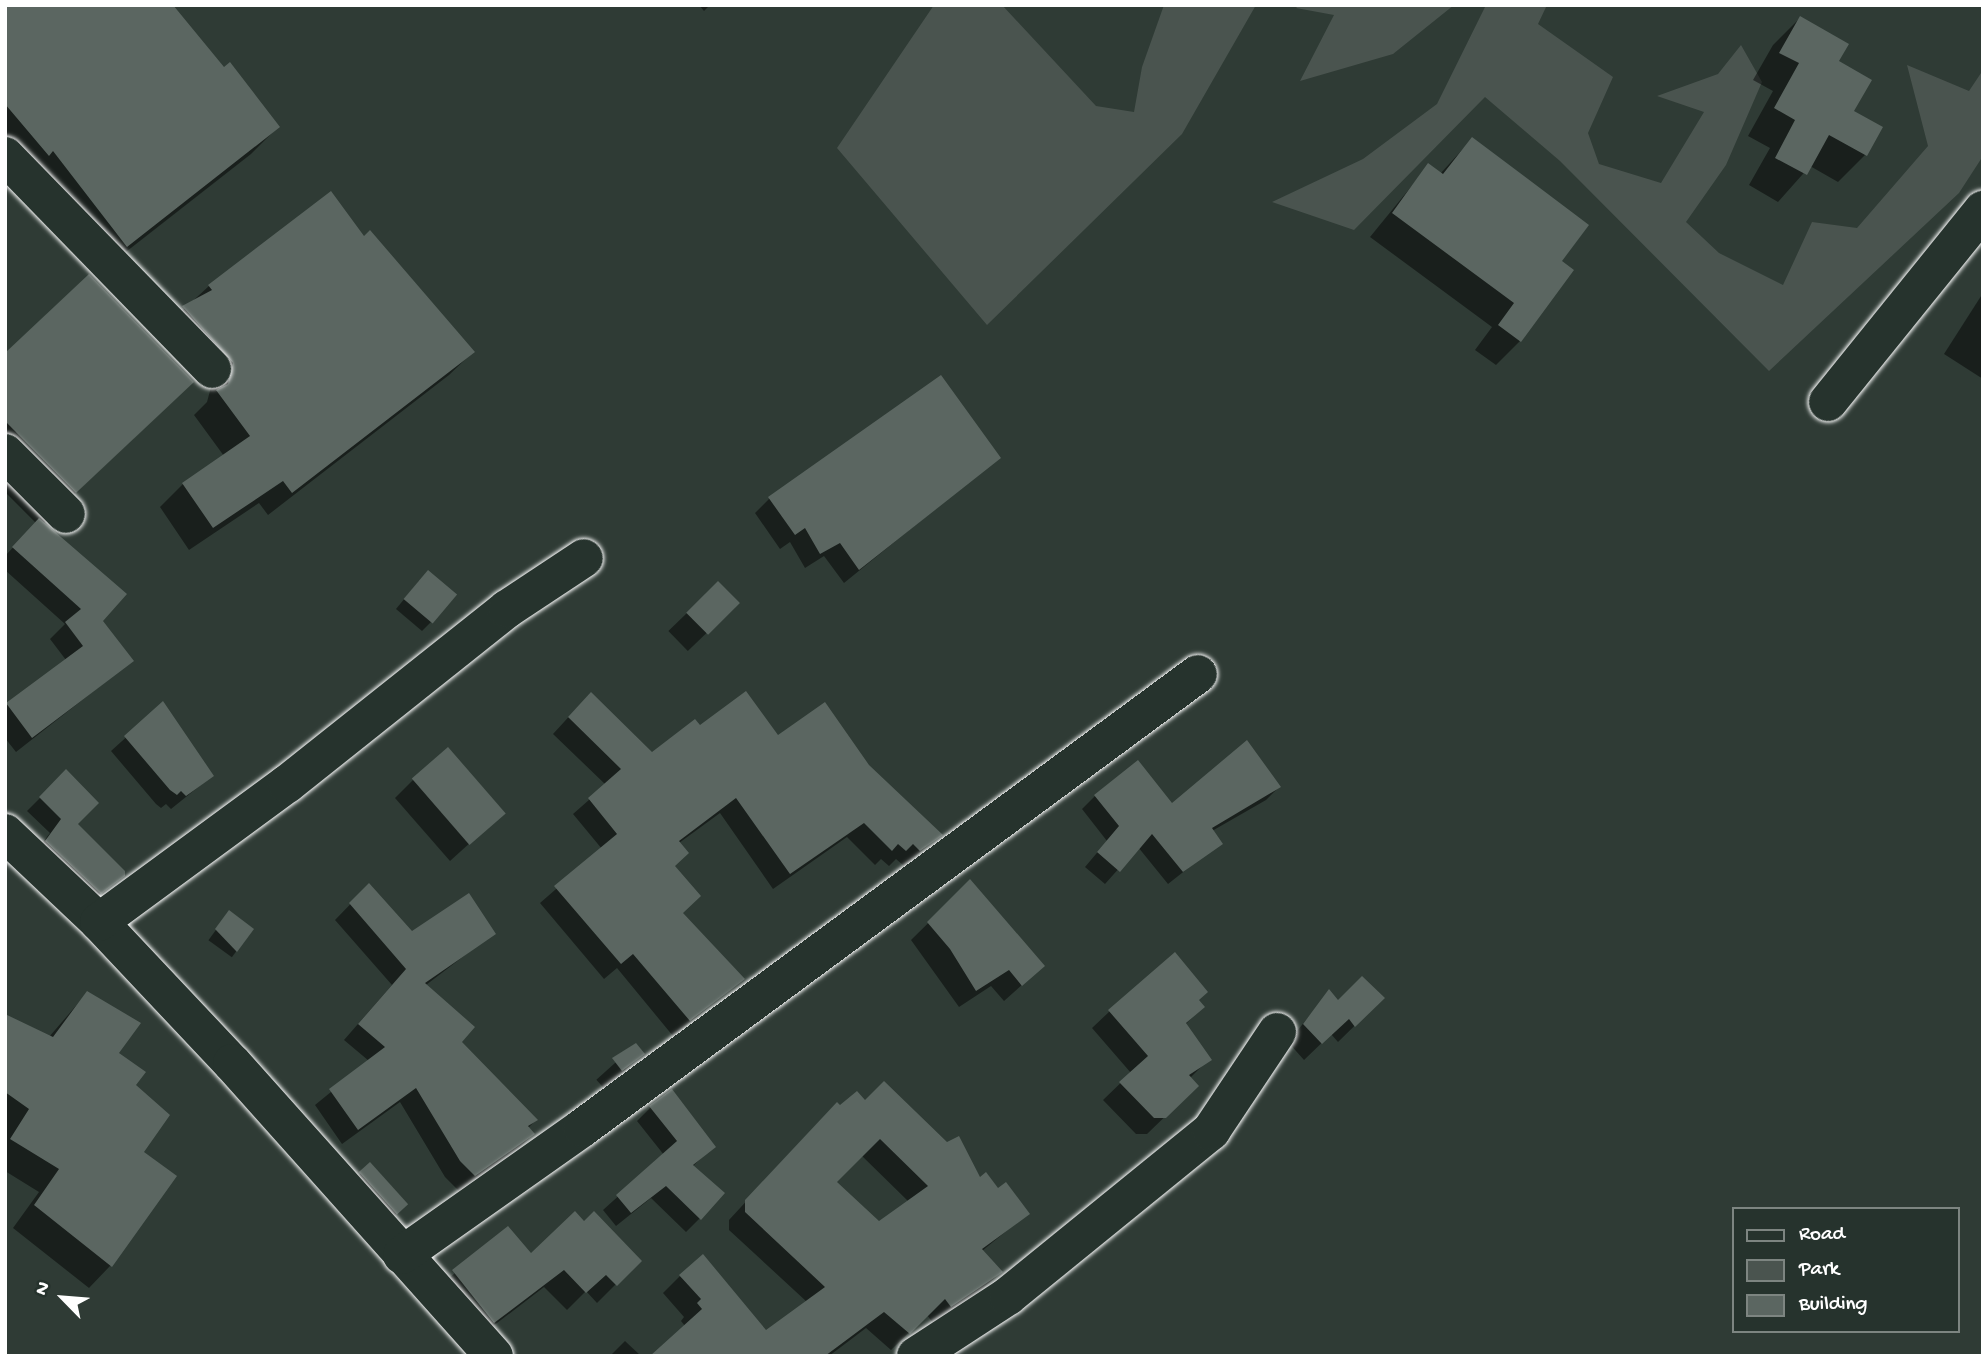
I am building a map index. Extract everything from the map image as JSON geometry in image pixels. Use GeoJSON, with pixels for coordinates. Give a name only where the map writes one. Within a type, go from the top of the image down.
{"type":"FeatureCollection","features":[{"type":"Feature","properties":{"kind":"street"},"geometry":{"type":"LineString","coordinates":[[5,156],[212,369]]}},
{"type":"Feature","properties":{"kind":"street"},"geometry":{"type":"LineString","coordinates":[[1828,402],[1983,210]]}},
{"type":"Feature","properties":{"kind":"street"},"geometry":{"type":"LineString","coordinates":[[5,453],[65,514]]}},
{"type":"Feature","properties":{"kind":"street"},"geometry":{"type":"LineString","coordinates":[[99,922],[287,784],[507,609],[584,558]]}},
{"type":"Feature","properties":{"kind":"street"},"geometry":{"type":"LineString","coordinates":[[402,1255],[582,1128],[1198,674]]}},
{"type":"Feature","properties":{"kind":"street"},"geometry":{"type":"LineString","coordinates":[[5,833],[99,922],[494,1356]]}},
{"type":"Feature","properties":{"kind":"street"},"geometry":{"type":"LineString","coordinates":[[916,1356],[1008,1296],[1211,1131],[1277,1032]]}},
{"type":"Feature","properties":{"kind":"green space"},"geometry":{"type":"Polygon","coordinates":[[[934,5],[1002,5],[1096,106],[1134,112],[1142,67],[1164,5],[1256,5],[1182,134],[987,325],[837,148],[934,5]]]}},
{"type":"Feature","properties":{"kind":"green space"},"geometry":{"type":"Polygon","coordinates":[[[1299,5],[1454,5],[1393,54],[1300,81],[1334,15],[1296,8],[1299,5]]]}},
{"type":"Feature","properties":{"kind":"green space"},"geometry":{"type":"Polygon","coordinates":[[[1486,5],[1547,5],[1538,24],[1613,77],[1588,133],[1599,164],[1661,183],[1704,112],[1657,96],[1718,74],[1741,45],[1762,82],[1726,165],[1686,222],[1719,253],[1783,285],[1812,222],[1857,228],[1928,146],[1907,65],[1969,91],[1983,70],[1983,156],[1959,193],[1769,371],[1560,161],[1485,97],[1354,230],[1272,202],[1363,159],[1437,104],[1486,5]]]}},
{"type":"Feature","properties":{"kind":"building"},"geometry":{"type":"Polygon","coordinates":[[[5,5],[173,5],[224,67],[230,62],[280,127],[127,247],[53,151],[49,156],[5,104],[5,5]]]}},
{"type":"Feature","properties":{"kind":"building"},"geometry":{"type":"Polygon","coordinates":[[[1800,16],[1849,44],[1839,61],[1872,80],[1854,111],[1883,127],[1867,156],[1829,135],[1807,175],[1775,158],[1795,120],[1774,108],[1799,63],[1779,53],[1800,16]]]}},
{"type":"Feature","properties":{"kind":"building"},"geometry":{"type":"Polygon","coordinates":[[[1472,137],[1589,225],[1562,261],[1574,270],[1521,342],[1498,325],[1514,303],[1392,213],[1428,163],[1443,174],[1472,137]]]}},
{"type":"Feature","properties":{"kind":"building"},"geometry":{"type":"Polygon","coordinates":[[[331,191],[364,236],[370,230],[475,352],[292,493],[283,481],[213,528],[182,483],[250,436],[216,390],[228,384],[233,363],[182,306],[212,290],[208,285],[331,191]]]}},
{"type":"Feature","properties":{"kind":"building"},"geometry":{"type":"Polygon","coordinates":[[[89,274],[194,382],[76,493],[5,421],[5,353],[89,274]]]}},
{"type":"Feature","properties":{"kind":"building"},"geometry":{"type":"Polygon","coordinates":[[[941,375],[1001,458],[859,570],[840,543],[820,554],[805,528],[795,535],[768,497],[941,375]]]}},
{"type":"Feature","properties":{"kind":"building"},"geometry":{"type":"Polygon","coordinates":[[[39,518],[127,594],[103,621],[134,661],[32,738],[6,703],[83,646],[65,622],[81,609],[12,547],[39,518]]]}},
{"type":"Feature","properties":{"kind":"building"},"geometry":{"type":"Polygon","coordinates":[[[428,570],[457,594],[433,624],[404,599],[428,570]]]}},
{"type":"Feature","properties":{"kind":"building"},"geometry":{"type":"Polygon","coordinates":[[[718,581],[740,603],[708,635],[686,613],[718,581]]]}},
{"type":"Feature","properties":{"kind":"building"},"geometry":{"type":"Polygon","coordinates":[[[746,691],[778,735],[825,702],[869,765],[943,835],[920,851],[913,844],[906,851],[898,844],[892,851],[864,823],[790,874],[736,798],[679,841],[689,853],[675,866],[701,896],[683,913],[745,979],[690,1021],[633,954],[621,964],[554,886],[617,834],[588,798],[621,769],[568,717],[591,692],[652,752],[695,719],[700,725],[746,691]]]}},
{"type":"Feature","properties":{"kind":"building"},"geometry":{"type":"Polygon","coordinates":[[[163,701],[214,776],[186,796],[181,791],[177,795],[170,790],[124,736],[163,701]]]}},
{"type":"Feature","properties":{"kind":"building"},"geometry":{"type":"Polygon","coordinates":[[[1247,740],[1281,787],[1212,828],[1223,844],[1183,872],[1152,834],[1120,872],[1097,852],[1119,826],[1094,795],[1138,760],[1172,803],[1247,740]]]}},
{"type":"Feature","properties":{"kind":"building"},"geometry":{"type":"Polygon","coordinates":[[[448,747],[506,813],[470,845],[412,778],[448,747]]]}},
{"type":"Feature","properties":{"kind":"building"},"geometry":{"type":"Polygon","coordinates":[[[66,769],[99,803],[78,824],[125,871],[125,876],[101,894],[45,841],[61,819],[39,797],[66,769]]]}},
{"type":"Feature","properties":{"kind":"building"},"geometry":{"type":"Polygon","coordinates":[[[970,879],[1045,966],[1022,986],[1009,970],[976,991],[950,949],[927,922],[970,879]]]}},
{"type":"Feature","properties":{"kind":"building"},"geometry":{"type":"Polygon","coordinates":[[[369,883],[412,931],[469,893],[496,934],[425,983],[475,1027],[462,1042],[538,1120],[528,1126],[535,1134],[475,1176],[460,1161],[416,1088],[358,1130],[329,1089],[385,1047],[358,1024],[406,969],[349,903],[369,883]]]}},
{"type":"Feature","properties":{"kind":"building"},"geometry":{"type":"Polygon","coordinates":[[[229,910],[254,929],[237,952],[215,929],[229,910]]]}},
{"type":"Feature","properties":{"kind":"building"},"geometry":{"type":"Polygon","coordinates":[[[1175,952],[1208,992],[1199,1000],[1205,1007],[1186,1023],[1212,1060],[1189,1075],[1199,1086],[1166,1118],[1154,1118],[1119,1082],[1148,1056],[1108,1010],[1175,952]]]}},
{"type":"Feature","properties":{"kind":"building"},"geometry":{"type":"Polygon","coordinates":[[[1362,976],[1385,998],[1355,1027],[1349,1019],[1322,1044],[1303,1024],[1329,989],[1338,1000],[1362,976]]]}},
{"type":"Feature","properties":{"kind":"building"},"geometry":{"type":"Polygon","coordinates":[[[87,991],[141,1023],[119,1053],[146,1072],[136,1085],[170,1115],[144,1152],[177,1176],[112,1267],[34,1205],[59,1169],[10,1139],[29,1109],[5,1092],[5,1014],[53,1037],[87,991]]]}},
{"type":"Feature","properties":{"kind":"building"},"geometry":{"type":"Polygon","coordinates":[[[636,1043],[645,1054],[622,1071],[612,1058],[636,1043]]]}},
{"type":"Feature","properties":{"kind":"building"},"geometry":{"type":"Polygon","coordinates":[[[884,1081],[947,1142],[959,1136],[980,1177],[986,1172],[998,1188],[1006,1182],[1030,1214],[982,1249],[1003,1272],[951,1307],[945,1299],[910,1334],[884,1312],[825,1356],[650,1356],[702,1309],[697,1303],[701,1299],[679,1275],[703,1254],[766,1330],[825,1287],[745,1212],[745,1200],[837,1102],[840,1105],[857,1091],[865,1100],[884,1081]],[[880,1139],[837,1182],[879,1221],[928,1186],[880,1139]]]}},
{"type":"Feature","properties":{"kind":"building"},"geometry":{"type":"Polygon","coordinates":[[[672,1089],[716,1147],[693,1165],[725,1193],[701,1220],[666,1186],[631,1213],[616,1195],[677,1141],[649,1106],[672,1089]]]}},
{"type":"Feature","properties":{"kind":"building"},"geometry":{"type":"Polygon","coordinates":[[[370,1162],[408,1204],[397,1214],[359,1172],[370,1162]]]}},
{"type":"Feature","properties":{"kind":"building"},"geometry":{"type":"Polygon","coordinates":[[[575,1211],[584,1221],[594,1211],[642,1261],[617,1286],[606,1275],[586,1293],[564,1270],[494,1323],[452,1270],[508,1226],[531,1253],[575,1211]]]}}]}
